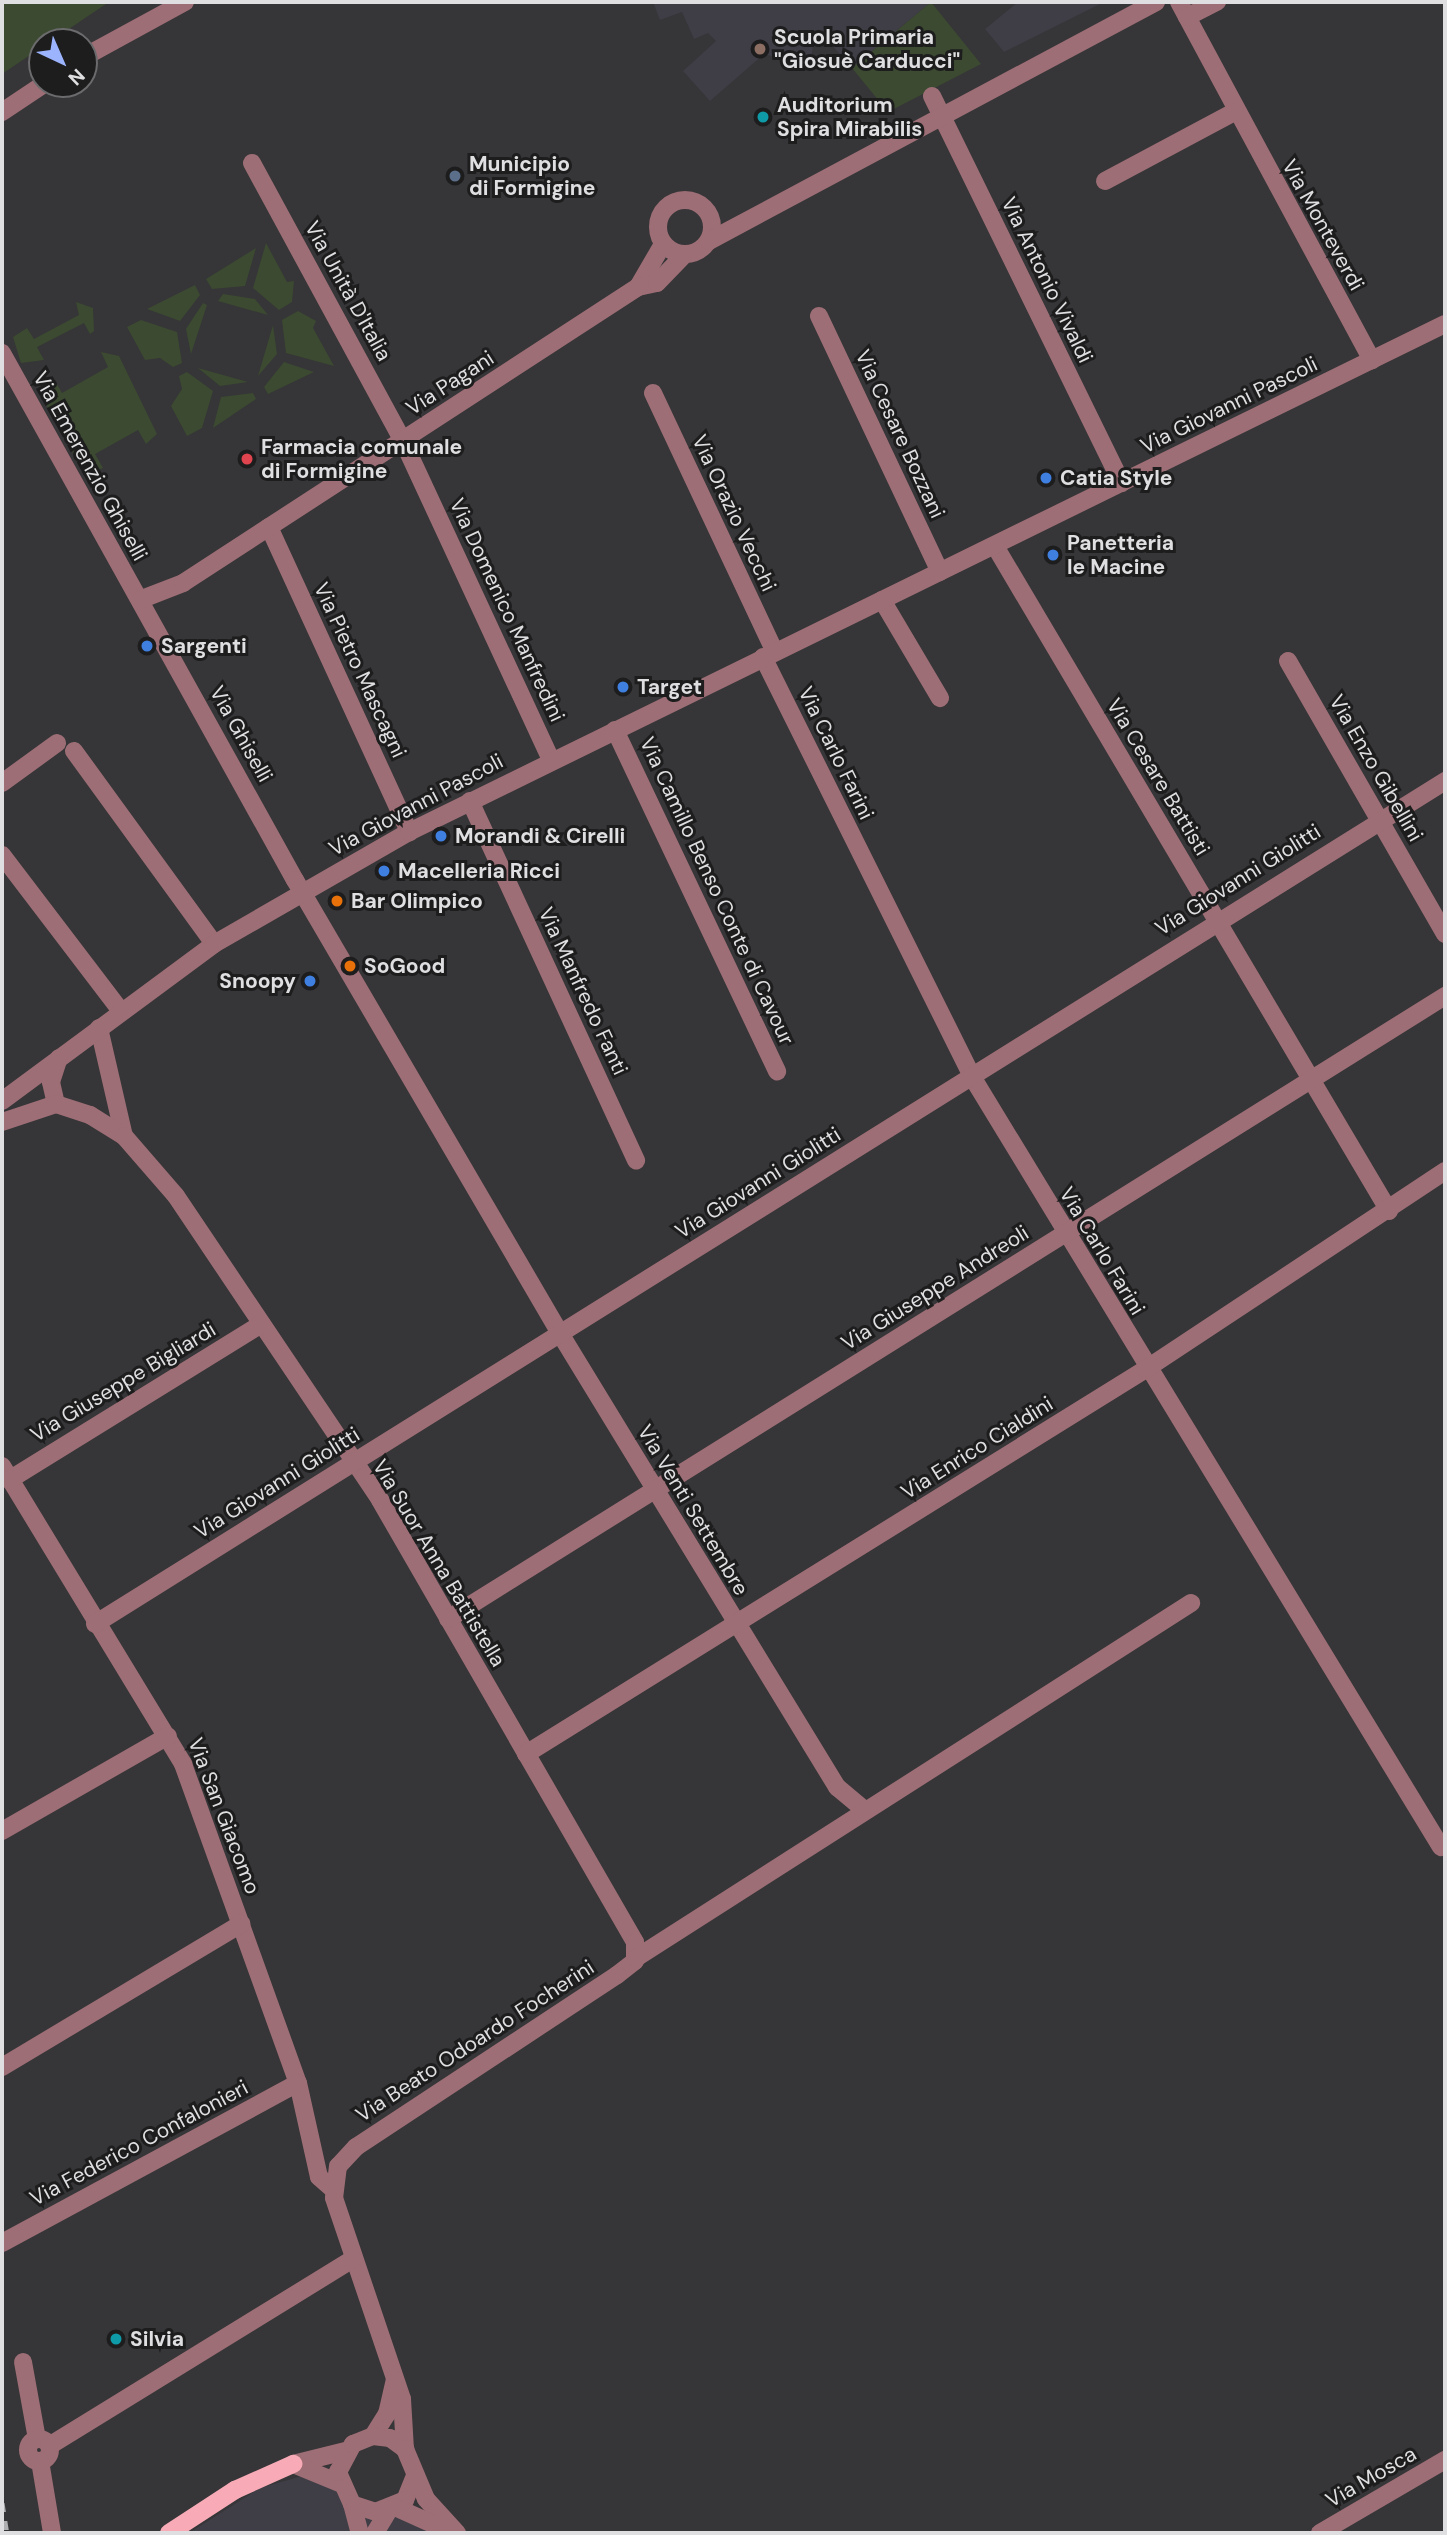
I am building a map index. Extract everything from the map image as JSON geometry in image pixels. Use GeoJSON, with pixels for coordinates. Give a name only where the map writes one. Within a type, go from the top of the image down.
{"type":"FeatureCollection","features":[{"type":"Feature","properties":{"kind":"main road"},"geometry":{"type":"LineString","coordinates":[[169,2533],[235,2490],[293,2464]]}},
{"type":"Feature","properties":{"kind":"street"},"geometry":{"type":"LineString","coordinates":[[98,49],[185,2]]}},
{"type":"Feature","properties":{"kind":"street"},"geometry":{"type":"LineString","coordinates":[[663,244],[685,254],[755,212],[1156,2]]}},
{"type":"Feature","properties":{"kind":"street"},"geometry":{"type":"LineString","coordinates":[[1183,9],[1217,2]]}},
{"type":"Feature","properties":{"kind":"street","name":"Via Monteverdi"},"geometry":{"type":"LineString","coordinates":[[1183,9],[1234,112],[1372,360]]}},
{"type":"Feature","properties":{"kind":"street"},"geometry":{"type":"LineString","coordinates":[[2,112],[28,95]]}},
{"type":"Feature","properties":{"kind":"street","name":"Via Antonio Vivaldi"},"geometry":{"type":"LineString","coordinates":[[932,96],[1122,483]]}},
{"type":"Feature","properties":{"kind":"street"},"geometry":{"type":"LineString","coordinates":[[1105,181],[1234,112]]}},
{"type":"Feature","properties":{"kind":"street","name":"Via Unità D'Italia"},"geometry":{"type":"LineString","coordinates":[[252,163],[403,441]]}},
{"type":"Feature","properties":{"kind":"street"},"geometry":{"type":"LineString","coordinates":[[638,287],[663,244],[658,223],[671,204],[693,201],[710,215],[755,212]]}},
{"type":"Feature","properties":{"kind":"street"},"geometry":{"type":"LineString","coordinates":[[709,241],[710,215]]}},
{"type":"Feature","properties":{"kind":"street","name":"Via Pagani"},"geometry":{"type":"LineString","coordinates":[[142,599],[164,594],[638,287],[657,283],[685,254]]}},
{"type":"Feature","properties":{"kind":"street","name":"Via Cesare Bozzani"},"geometry":{"type":"LineString","coordinates":[[819,316],[940,572]]}},
{"type":"Feature","properties":{"kind":"street","name":"Via Giovanni Pascoli"},"geometry":{"type":"LineString","coordinates":[[2,1101],[214,944],[302,891],[409,832],[551,760],[995,546],[1445,324]]}},
{"type":"Feature","properties":{"kind":"street","name":"Via Emerenzio Ghiselli"},"geometry":{"type":"LineString","coordinates":[[2,353],[142,599]]}},
{"type":"Feature","properties":{"kind":"street","name":"Via Orazio Vecchi"},"geometry":{"type":"LineString","coordinates":[[653,393],[769,654]]}},
{"type":"Feature","properties":{"kind":"street","name":"Via Domenico Manfredini"},"geometry":{"type":"LineString","coordinates":[[403,441],[551,760]]}},
{"type":"Feature","properties":{"kind":"street","name":"Via Pietro Mascagni"},"geometry":{"type":"LineString","coordinates":[[269,527],[409,832]]}},
{"type":"Feature","properties":{"kind":"street","name":"Via Cesare Battisti"},"geometry":{"type":"LineString","coordinates":[[995,546],[1308,1079],[1389,1211]]}},
{"type":"Feature","properties":{"kind":"street","name":"Via Ghiselli"},"geometry":{"type":"LineString","coordinates":[[142,599],[302,891]]}},
{"type":"Feature","properties":{"kind":"street"},"geometry":{"type":"LineString","coordinates":[[882,600],[940,698]]}},
{"type":"Feature","properties":{"kind":"street","name":"Via Carlo Farini"},"geometry":{"type":"LineString","coordinates":[[769,654],[971,1075],[1146,1369],[1441,1847]]}},
{"type":"Feature","properties":{"kind":"street","name":"Via Enzo Gibellini"},"geometry":{"type":"LineString","coordinates":[[1288,661],[1445,934]]}},
{"type":"Feature","properties":{"kind":"street","name":"Via Camillo Benso Conte di Cavour"},"geometry":{"type":"LineString","coordinates":[[615,730],[777,1071]]}},
{"type":"Feature","properties":{"kind":"street"},"geometry":{"type":"LineString","coordinates":[[2,783],[57,743]]}},
{"type":"Feature","properties":{"kind":"street"},"geometry":{"type":"LineString","coordinates":[[74,751],[214,944]]}},
{"type":"Feature","properties":{"kind":"street","name":"Via Giovanni Giolitti"},"geometry":{"type":"LineString","coordinates":[[95,1624],[561,1335],[1216,920],[1445,780]]}},
{"type":"Feature","properties":{"kind":"street","name":"Via Manfredo Fanti"},"geometry":{"type":"LineString","coordinates":[[470,801],[636,1161]]}},
{"type":"Feature","properties":{"kind":"street"},"geometry":{"type":"LineString","coordinates":[[2,855],[121,1011]]}},
{"type":"Feature","properties":{"kind":"street","name":"Via Venti Settembre"},"geometry":{"type":"LineString","coordinates":[[302,891],[561,1335],[735,1625],[837,1787],[862,1808]]}},
{"type":"Feature","properties":{"kind":"street","name":"Via Giuseppe Andreoli"},"geometry":{"type":"LineString","coordinates":[[448,1619],[1066,1234],[1308,1079],[1445,996]]}},
{"type":"Feature","properties":{"kind":"street"},"geometry":{"type":"LineString","coordinates":[[99,1028],[124,1136]]}},
{"type":"Feature","properties":{"kind":"street"},"geometry":{"type":"LineString","coordinates":[[56,1104],[51,1082],[60,1058]]}},
{"type":"Feature","properties":{"kind":"street"},"geometry":{"type":"LineString","coordinates":[[2,1122],[56,1104],[90,1115],[124,1136]]}},
{"type":"Feature","properties":{"kind":"street","name":"Via Suor Anna Battistella"},"geometry":{"type":"LineString","coordinates":[[124,1136],[191,1217],[353,1463],[448,1619],[635,1942],[635,1959]]}},
{"type":"Feature","properties":{"kind":"street","name":"Via Enrico Cialdini"},"geometry":{"type":"LineString","coordinates":[[526,1754],[1146,1369],[1389,1211],[1445,1171]]}},
{"type":"Feature","properties":{"kind":"street","name":"Via Giuseppe Bigliardi"},"geometry":{"type":"LineString","coordinates":[[6,1473],[262,1324]]}},
{"type":"Feature","properties":{"kind":"street","name":"Via San Giacomo"},"geometry":{"type":"LineString","coordinates":[[6,1473],[95,1624],[168,1736],[241,1924],[298,2083],[312,2133],[319,2177],[334,2190],[395,2380],[405,2449]]}},
{"type":"Feature","properties":{"kind":"street"},"geometry":{"type":"LineString","coordinates":[[862,1808],[1191,1603]]}},
{"type":"Feature","properties":{"kind":"street"},"geometry":{"type":"LineString","coordinates":[[2,1829],[168,1736]]}},
{"type":"Feature","properties":{"kind":"street","name":"Via Beato Odoardo Focherini"},"geometry":{"type":"LineString","coordinates":[[342,2161],[635,1959],[862,1808]]}},
{"type":"Feature","properties":{"kind":"street"},"geometry":{"type":"LineString","coordinates":[[2,2067],[241,1924]]}},
{"type":"Feature","properties":{"kind":"street","name":"Via Federico Confalonieri"},"geometry":{"type":"LineString","coordinates":[[2,2243],[298,2083]]}},
{"type":"Feature","properties":{"kind":"street"},"geometry":{"type":"LineString","coordinates":[[312,2133],[342,2161],[334,2190]]}},
{"type":"Feature","properties":{"kind":"street"},"geometry":{"type":"LineString","coordinates":[[42,2449],[354,2259]]}},
{"type":"Feature","properties":{"kind":"street"},"geometry":{"type":"LineString","coordinates":[[23,2362],[42,2449],[52,2533]]}},
{"type":"Feature","properties":{"kind":"street"},"geometry":{"type":"LineString","coordinates":[[293,2464],[345,2451],[373,2436],[387,2414],[395,2380]]}},
{"type":"Feature","properties":{"kind":"street"},"geometry":{"type":"LineString","coordinates":[[373,2436],[405,2449],[414,2478],[457,2533]]}},
{"type":"Feature","properties":{"kind":"street"},"geometry":{"type":"LineString","coordinates":[[338,2483],[345,2451]]}},
{"type":"Feature","properties":{"kind":"street","name":"Via Mosca"},"geometry":{"type":"LineString","coordinates":[[1320,2533],[1445,2460]]}},
{"type":"Feature","properties":{"kind":"street"},"geometry":{"type":"LineString","coordinates":[[293,2464],[338,2483],[352,2504],[360,2533]]}},
{"type":"Feature","properties":{"kind":"street"},"geometry":{"type":"LineString","coordinates":[[375,2533],[414,2478]]}},
{"type":"Feature","properties":{"kind":"street"},"geometry":{"type":"LineString","coordinates":[[352,2504],[392,2508],[452,2533]]}},
{"type":"Feature","properties":{"kind":"shaded area","name":"Scuola Primaria \"Giosuè Carducci\""},"geometry":{"type":"Polygon","coordinates":[[[653,2],[931,2],[852,68],[824,36],[813,45],[810,67],[764,54],[710,101],[683,71],[716,41],[708,33],[694,39],[682,12],[660,20],[653,2]]]}},
{"type":"Feature","properties":{"kind":"shaded area","name":"Scuola Primaria \"Giosuè Carducci\""},"geometry":{"type":"Polygon","coordinates":[[[1018,2],[1104,2],[1004,52],[985,29],[1018,2]]]}},
{"type":"Feature","properties":{"kind":"shaded area"},"geometry":{"type":"Polygon","coordinates":[[[302,2476],[325,2482],[441,2533],[189,2533],[260,2488],[302,2476]]]}},
{"type":"Feature","properties":{"kind":"green space"},"geometry":{"type":"Polygon","coordinates":[[[2,2],[109,2],[70,28],[28,28],[28,57],[2,74],[2,2]]]}},
{"type":"Feature","properties":{"kind":"green space"},"geometry":{"type":"Polygon","coordinates":[[[931,2],[981,64],[888,112],[852,68],[931,2]]]}},
{"type":"Feature","properties":{"kind":"green space"},"geometry":{"type":"Polygon","coordinates":[[[266,243],[287,282],[294,281],[292,302],[279,310],[253,288],[266,243]]]}},
{"type":"Feature","properties":{"kind":"green space"},"geometry":{"type":"Polygon","coordinates":[[[256,248],[245,286],[212,289],[206,279],[256,248]]]}},
{"type":"Feature","properties":{"kind":"green space"},"geometry":{"type":"Polygon","coordinates":[[[195,285],[200,295],[180,321],[147,309],[195,285]]]}},
{"type":"Feature","properties":{"kind":"green space"},"geometry":{"type":"Polygon","coordinates":[[[223,294],[255,299],[268,315],[218,301],[223,294]]]}},
{"type":"Feature","properties":{"kind":"green space"},"geometry":{"type":"Polygon","coordinates":[[[76,302],[93,308],[94,331],[90,334],[84,323],[37,347],[44,360],[21,363],[13,337],[27,328],[34,339],[79,315],[76,302]]]}},
{"type":"Feature","properties":{"kind":"green space"},"geometry":{"type":"Polygon","coordinates":[[[203,303],[207,305],[191,354],[186,329],[203,303]]]}},
{"type":"Feature","properties":{"kind":"green space"},"geometry":{"type":"Polygon","coordinates":[[[298,311],[316,321],[313,328],[334,366],[286,353],[282,320],[298,311]]]}},
{"type":"Feature","properties":{"kind":"green space"},"geometry":{"type":"Polygon","coordinates":[[[141,320],[177,332],[182,363],[173,367],[160,358],[145,360],[127,327],[141,320]]]}},
{"type":"Feature","properties":{"kind":"green space"},"geometry":{"type":"Polygon","coordinates":[[[273,325],[277,354],[258,376],[273,325]]]}},
{"type":"Feature","properties":{"kind":"green space"},"geometry":{"type":"Polygon","coordinates":[[[101,352],[119,356],[157,434],[146,444],[138,430],[95,454],[103,468],[85,475],[38,390],[54,379],[62,393],[108,367],[101,352]]]}},
{"type":"Feature","properties":{"kind":"green space"},"geometry":{"type":"Polygon","coordinates":[[[284,362],[314,372],[268,394],[264,387],[284,362]]]}},
{"type":"Feature","properties":{"kind":"green space"},"geometry":{"type":"Polygon","coordinates":[[[198,368],[248,382],[220,386],[198,368]]]}},
{"type":"Feature","properties":{"kind":"green space"},"geometry":{"type":"Polygon","coordinates":[[[187,372],[213,391],[202,428],[187,436],[171,406],[182,389],[179,376],[187,372]]]}},
{"type":"Feature","properties":{"kind":"green space"},"geometry":{"type":"Polygon","coordinates":[[[253,393],[256,399],[213,428],[221,397],[253,393]]]}},
{"type":"Feature","properties":{"kind":"railway"},"geometry":{"type":"LineString","coordinates":[[2,2503],[7,2533]]}},
{"type":"Feature","properties":{"kind":"place","name":"Scuola Primaria \"Giosuè Carducci\""},"geometry":{"type":"Point","coordinates":[760,49]}},
{"type":"Feature","properties":{"kind":"place","name":"Auditorium Spira Mirabilis"},"geometry":{"type":"Point","coordinates":[763,117]}},
{"type":"Feature","properties":{"kind":"place","name":"Municipio di Formigine"},"geometry":{"type":"Point","coordinates":[455,176]}},
{"type":"Feature","properties":{"kind":"place","name":"Farmacia comunale di Formigine"},"geometry":{"type":"Point","coordinates":[247,459]}},
{"type":"Feature","properties":{"kind":"place","name":"Catia Style"},"geometry":{"type":"Point","coordinates":[1046,478]}},
{"type":"Feature","properties":{"kind":"place","name":"Panetteria le Macine"},"geometry":{"type":"Point","coordinates":[1053,555]}},
{"type":"Feature","properties":{"kind":"place","name":"Sargenti"},"geometry":{"type":"Point","coordinates":[147,646]}},
{"type":"Feature","properties":{"kind":"place","name":"Target"},"geometry":{"type":"Point","coordinates":[623,687]}},
{"type":"Feature","properties":{"kind":"place","name":"Morandi & Cirelli"},"geometry":{"type":"Point","coordinates":[441,836]}},
{"type":"Feature","properties":{"kind":"place","name":"Macelleria Ricci"},"geometry":{"type":"Point","coordinates":[384,871]}},
{"type":"Feature","properties":{"kind":"place","name":"Bar Olimpico"},"geometry":{"type":"Point","coordinates":[337,901]}},
{"type":"Feature","properties":{"kind":"place","name":"SoGood"},"geometry":{"type":"Point","coordinates":[350,966]}},
{"type":"Feature","properties":{"kind":"place","name":"Snoopy"},"geometry":{"type":"Point","coordinates":[310,981]}},
{"type":"Feature","properties":{"kind":"place","name":"Silvia"},"geometry":{"type":"Point","coordinates":[116,2339]}}]}
